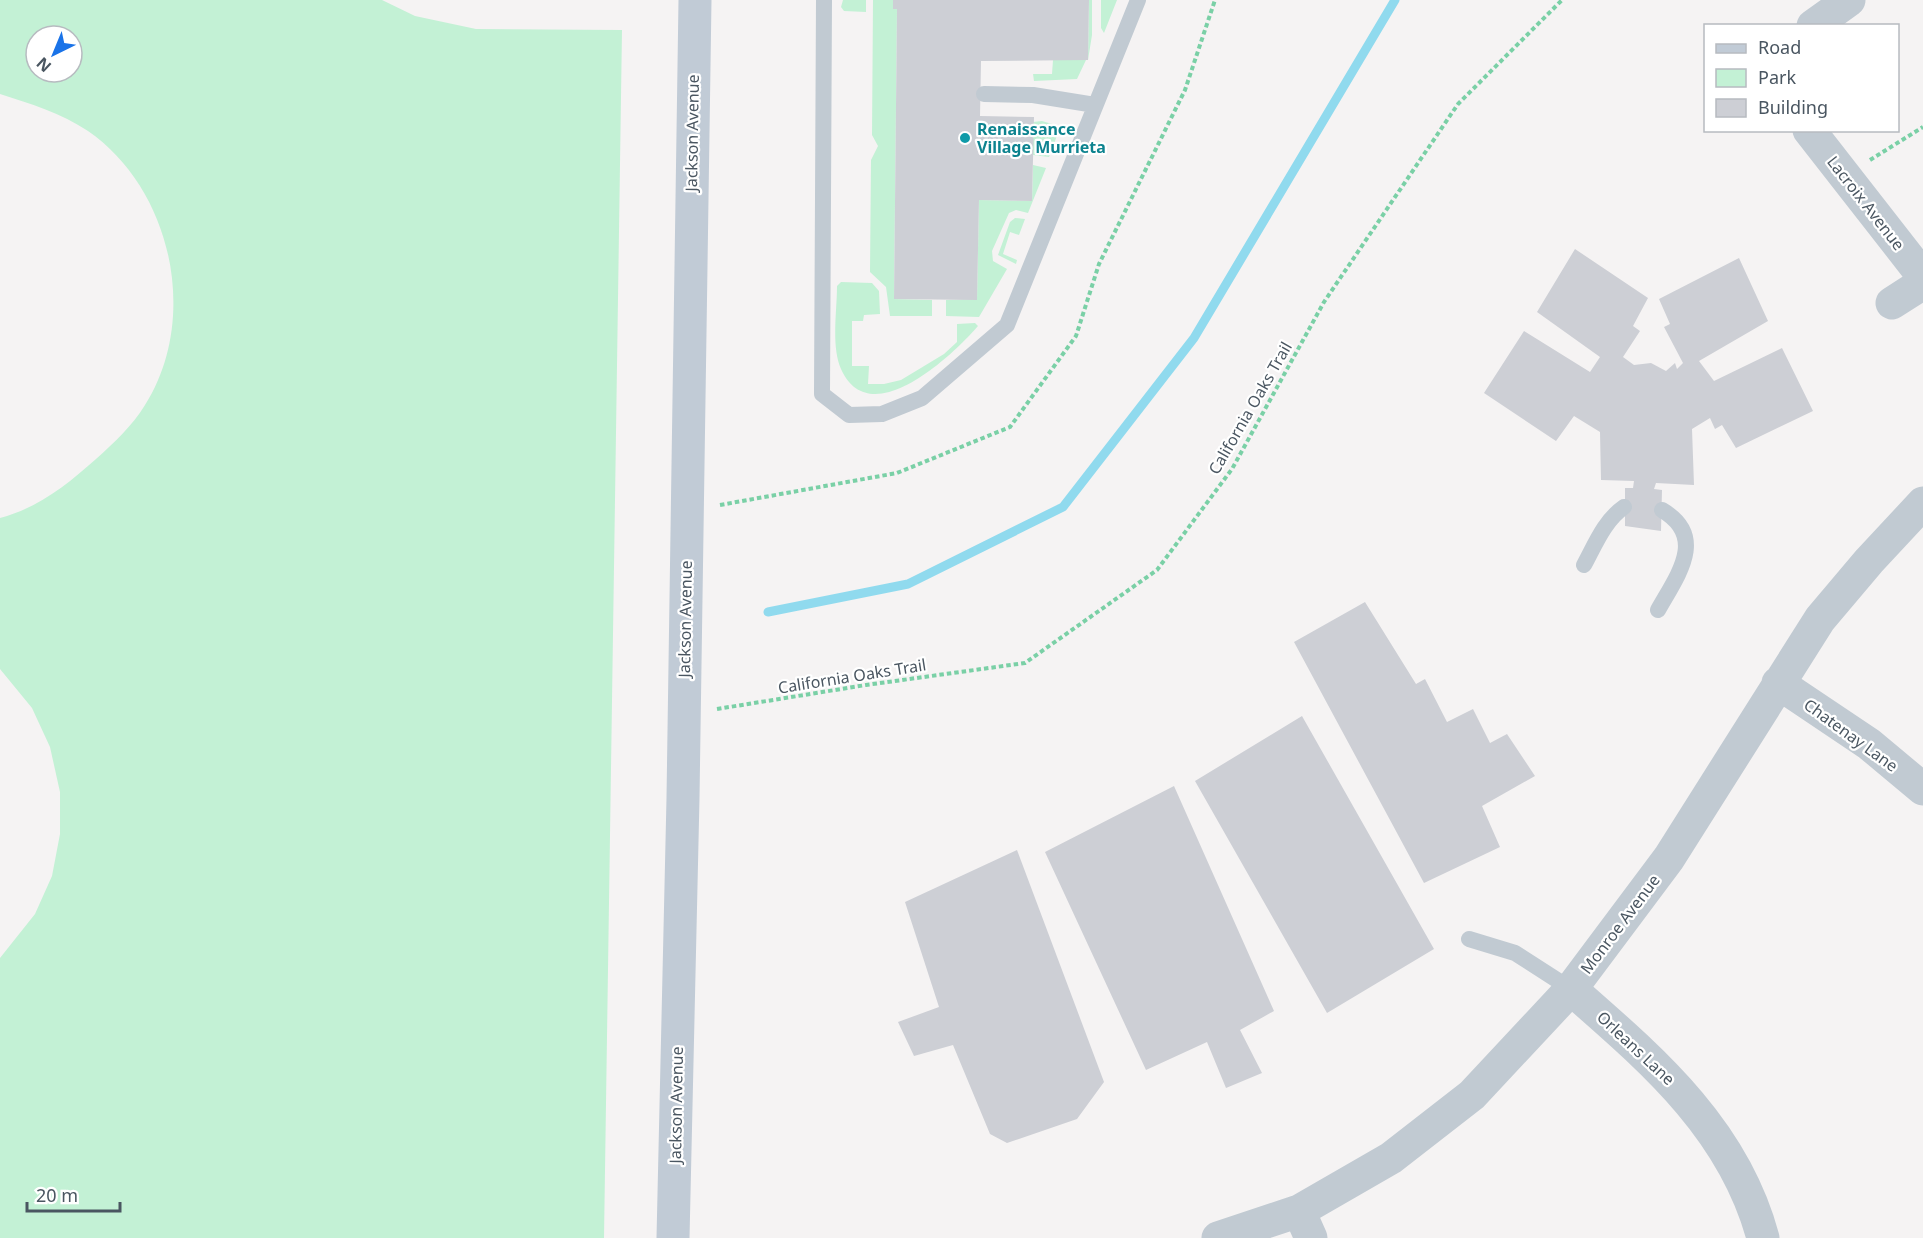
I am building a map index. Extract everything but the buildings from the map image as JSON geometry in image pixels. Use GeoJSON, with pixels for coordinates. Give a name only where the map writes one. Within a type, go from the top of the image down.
{"type":"FeatureCollection","features":[{"type":"Feature","properties":{"kind":"main road","name":"Jackson Avenue"},"geometry":{"type":"LineString","coordinates":[[673,1238],[695,0]]}},
{"type":"Feature","properties":{"kind":"street"},"geometry":{"type":"LineString","coordinates":[[1816,24],[1849,0]]}},
{"type":"Feature","properties":{"kind":"street","name":"Lacroix Avenue"},"geometry":{"type":"LineString","coordinates":[[1811,132],[1923,276]]}},
{"type":"Feature","properties":{"kind":"street"},"geometry":{"type":"LineString","coordinates":[[1892,303],[1923,283]]}},
{"type":"Feature","properties":{"kind":"street","name":"Monroe Avenue"},"geometry":{"type":"LineString","coordinates":[[1218,1238],[1305,1224],[1472,1095],[1571,988],[1669,858],[1820,619],[1869,561],[1923,503]]}},
{"type":"Feature","properties":{"kind":"street","name":"Chatenay Lane"},"geometry":{"type":"LineString","coordinates":[[1778,683],[1869,744],[1923,789]]}},
{"type":"Feature","properties":{"kind":"street","name":"Orleans Lane"},"geometry":{"type":"LineString","coordinates":[[1571,988],[1658,1066],[1696,1109],[1730,1158],[1763,1238]]}},
{"type":"Feature","properties":{"kind":"lane"},"geometry":{"type":"LineString","coordinates":[[824,0],[822,394],[849,415],[882,414],[922,398],[1007,325],[1137,0]]}},
{"type":"Feature","properties":{"kind":"lane"},"geometry":{"type":"LineString","coordinates":[[984,94],[1033,95],[1095,105]]}},
{"type":"Feature","properties":{"kind":"lane"},"geometry":{"type":"LineString","coordinates":[[1584,565],[1606,525],[1614,514],[1624,507]]}},
{"type":"Feature","properties":{"kind":"lane"},"geometry":{"type":"LineString","coordinates":[[1658,610],[1681,570],[1687,540],[1679,523],[1662,510]]}},
{"type":"Feature","properties":{"kind":"lane"},"geometry":{"type":"LineString","coordinates":[[1469,939],[1515,953],[1571,988]]}},
{"type":"Feature","properties":{"kind":"path","name":"California Oaks Trail"},"geometry":{"type":"LineString","coordinates":[[684,715],[866,685],[1025,663],[1156,570],[1232,469],[1324,302],[1458,104],[1562,0]]}},
{"type":"Feature","properties":{"kind":"path"},"geometry":{"type":"LineString","coordinates":[[1845,176],[1923,127]]}},
{"type":"Feature","properties":{"kind":"green space"},"geometry":{"type":"Polygon","coordinates":[[[0,0],[382,0],[415,16],[476,29],[622,30],[604,1238],[0,1238],[0,958],[35,914],[52,876],[60,834],[60,792],[50,747],[32,708],[0,669],[0,518],[40,502],[63,486],[110,446],[135,420],[162,371],[171,334],[173,295],[169,257],[157,220],[140,186],[117,156],[88,131],[46,109],[0,94],[0,0]]]}},
{"type":"Feature","properties":{"kind":"green space"},"geometry":{"type":"Polygon","coordinates":[[[843,0],[866,0],[866,12],[844,11],[841,7],[843,0]]]}},
{"type":"Feature","properties":{"kind":"green space"},"geometry":{"type":"Polygon","coordinates":[[[873,0],[893,0],[893,8],[897,9],[894,299],[932,300],[932,316],[890,316],[886,287],[870,272],[871,160],[878,146],[872,135],[873,0]]]}},
{"type":"Feature","properties":{"kind":"green space"},"geometry":{"type":"Polygon","coordinates":[[[1089,0],[1092,0],[1092,35],[1088,60],[1089,0]]]}},
{"type":"Feature","properties":{"kind":"green space"},"geometry":{"type":"Polygon","coordinates":[[[1101,0],[1117,0],[1104,33],[1101,28],[1101,0]]]}},
{"type":"Feature","properties":{"kind":"green space"},"geometry":{"type":"Polygon","coordinates":[[[1053,60],[1086,60],[1077,79],[1034,81],[1033,74],[1052,74],[1053,60]]]}},
{"type":"Feature","properties":{"kind":"green space"},"geometry":{"type":"Polygon","coordinates":[[[1042,121],[1052,124],[1058,133],[1049,157],[1033,155],[1033,122],[1042,121]]]}},
{"type":"Feature","properties":{"kind":"green space"},"geometry":{"type":"Polygon","coordinates":[[[1033,165],[1046,168],[1028,213],[1016,210],[1009,213],[992,251],[993,261],[1007,269],[979,317],[946,316],[946,300],[977,299],[979,200],[1032,201],[1033,165]]]}},
{"type":"Feature","properties":{"kind":"green space"},"geometry":{"type":"Polygon","coordinates":[[[1015,218],[1025,219],[1019,235],[1010,232],[1003,254],[1017,260],[1016,264],[998,255],[1010,222],[1015,218]]]}},
{"type":"Feature","properties":{"kind":"green space"},"geometry":{"type":"Polygon","coordinates":[[[841,282],[872,283],[879,291],[880,314],[864,315],[863,321],[852,321],[852,366],[869,366],[868,384],[884,384],[901,380],[944,354],[957,342],[957,324],[975,323],[978,326],[950,354],[911,383],[890,392],[871,394],[854,387],[841,369],[838,360],[835,339],[837,286],[841,282]]]}},
{"type":"Feature","properties":{"kind":"waterway"},"geometry":{"type":"LineString","coordinates":[[768,612],[908,584],[1063,507],[1194,338],[1395,0]]}},
{"type":"Feature","properties":{"kind":"place","name":"Renaissance Village Murrieta"},"geometry":{"type":"Point","coordinates":[965,138]}}]}
